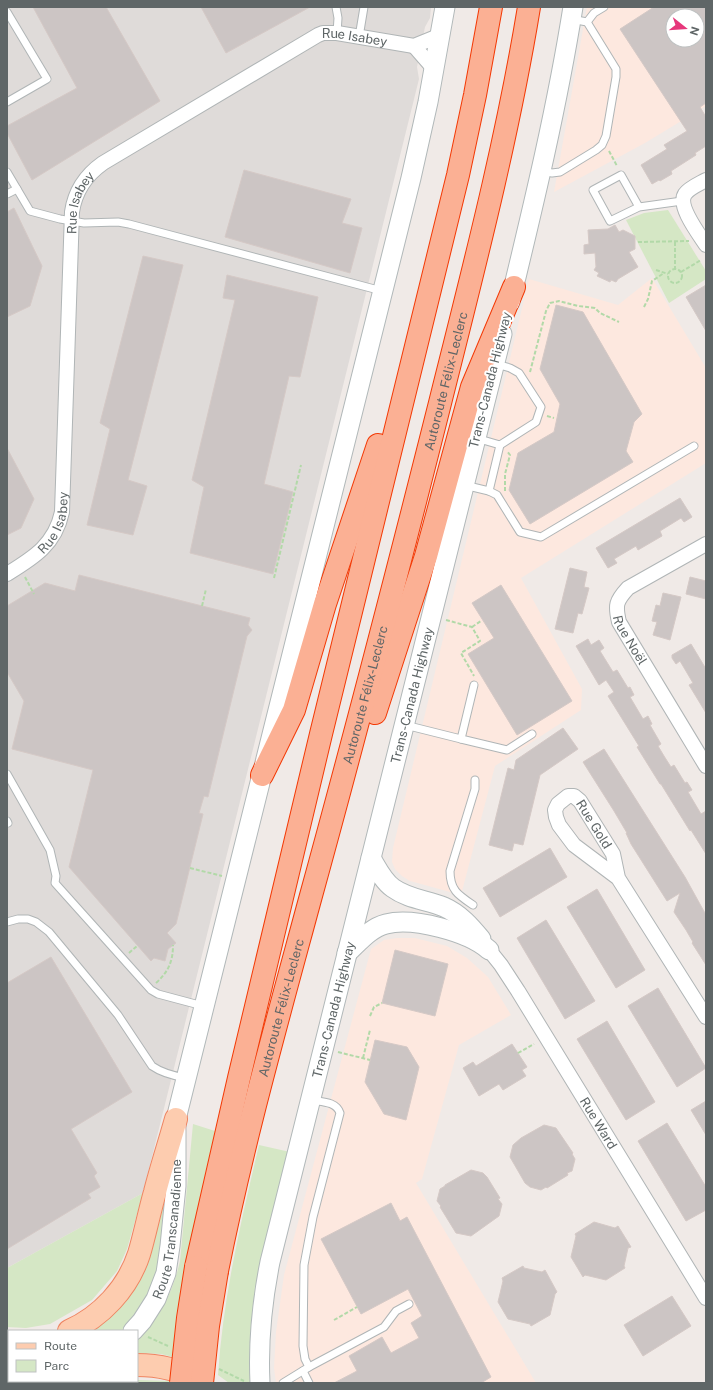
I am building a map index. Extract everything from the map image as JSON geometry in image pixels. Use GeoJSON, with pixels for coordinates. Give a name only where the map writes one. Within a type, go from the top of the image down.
{"type":"FeatureCollection","features":[{"type":"Feature","properties":{"kind":"highway","name":"Autoroute Félix-Leclerc"},"geometry":{"type":"LineString","coordinates":[[181,1383],[187,1326],[196,1267],[239,1078],[357,586],[469,129],[491,7]]}},
{"type":"Feature","properties":{"kind":"highway","name":"Autoroute Félix-Leclerc"},"geometry":{"type":"LineString","coordinates":[[203,1383],[209,1320],[224,1237],[260,1084],[382,633],[485,224],[509,119],[529,7]]}},
{"type":"Feature","properties":{"kind":"highway"},"geometry":{"type":"LineString","coordinates":[[330,827],[364,747],[426,556],[472,387],[514,287]]}},
{"type":"Feature","properties":{"kind":"highway"},"geometry":{"type":"LineString","coordinates":[[262,775],[294,710],[325,604],[430,288]]}},
{"type":"Feature","properties":{"kind":"main road"},"geometry":{"type":"LineString","coordinates":[[71,1330],[89,1320],[119,1291],[134,1267],[139,1255],[176,1119],[383,291],[420,138],[441,35],[445,7]]}},
{"type":"Feature","properties":{"kind":"main road","name":"Trans-Canada Highway"},"geometry":{"type":"LineString","coordinates":[[260,1383],[259,1339],[266,1281],[370,858],[514,287],[542,171],[559,88],[577,16]]}},
{"type":"Feature","properties":{"kind":"main road"},"geometry":{"type":"LineString","coordinates":[[370,858],[386,882],[392,887],[409,896],[438,905],[455,913],[470,926],[490,950]]}},
{"type":"Feature","properties":{"kind":"main road"},"geometry":{"type":"LineString","coordinates":[[347,954],[372,931],[386,924],[399,922],[414,923],[453,931],[475,940],[490,950]]}},
{"type":"Feature","properties":{"kind":"main road","name":"Route Transcanadienne"},"geometry":{"type":"LineString","coordinates":[[134,1330],[142,1321],[156,1299],[163,1284],[169,1261],[176,1186],[176,1119]]}},
{"type":"Feature","properties":{"kind":"main road"},"geometry":{"type":"LineString","coordinates":[[138,1365],[173,1370],[203,1383]]}},
{"type":"Feature","properties":{"kind":"street","name":"Rue Isabey"},"geometry":{"type":"LineString","coordinates":[[7,574],[33,558],[44,547],[55,530],[62,512],[71,221],[73,204],[78,192],[89,176],[98,167],[312,38],[323,33],[337,33],[414,46]]}},
{"type":"Feature","properties":{"kind":"street"},"geometry":{"type":"LineString","coordinates":[[434,69],[414,46],[441,35]]}},
{"type":"Feature","properties":{"kind":"street"},"geometry":{"type":"LineString","coordinates":[[706,180],[685,194],[682,201],[684,208],[706,245]]}},
{"type":"Feature","properties":{"kind":"street","name":"Rue Noël"},"geometry":{"type":"LineString","coordinates":[[706,544],[628,588],[621,596],[616,609],[619,622],[706,766]]}},
{"type":"Feature","properties":{"kind":"street","name":"Rue Gold"},"geometry":{"type":"LineString","coordinates":[[618,878],[613,854],[580,801],[574,796],[568,796],[558,804],[555,810],[559,825],[574,845],[618,878],[704,1011]]}},
{"type":"Feature","properties":{"kind":"street","name":"Rue Ward"},"geometry":{"type":"LineString","coordinates":[[490,950],[509,976],[706,1298]]}},
{"type":"Feature","properties":{"kind":"lane"},"geometry":{"type":"LineString","coordinates":[[336,7],[338,18],[337,33]]}},
{"type":"Feature","properties":{"kind":"lane"},"geometry":{"type":"LineString","coordinates":[[359,37],[364,7]]}},
{"type":"Feature","properties":{"kind":"lane"},"geometry":{"type":"LineString","coordinates":[[542,171],[552,173],[560,172],[596,150],[602,145],[604,140],[616,69],[577,16],[594,13],[604,7]]}},
{"type":"Feature","properties":{"kind":"lane"},"geometry":{"type":"LineString","coordinates":[[7,12],[47,79],[7,102]]}},
{"type":"Feature","properties":{"kind":"lane"},"geometry":{"type":"LineString","coordinates":[[7,172],[30,211],[71,221],[92,224],[112,222],[129,224],[383,291]]}},
{"type":"Feature","properties":{"kind":"lane"},"geometry":{"type":"LineString","coordinates":[[639,207],[621,175],[593,190],[610,221],[639,207],[682,201]]}},
{"type":"Feature","properties":{"kind":"lane"},"geometry":{"type":"LineString","coordinates":[[7,194],[17,189]]}},
{"type":"Feature","properties":{"kind":"lane"},"geometry":{"type":"LineString","coordinates":[[489,491],[500,445],[536,422],[541,407],[520,373],[510,368],[495,364]]}},
{"type":"Feature","properties":{"kind":"lane"},"geometry":{"type":"LineString","coordinates":[[476,438],[500,445]]}},
{"type":"Feature","properties":{"kind":"lane"},"geometry":{"type":"LineString","coordinates":[[464,485],[489,491],[497,495],[520,532],[541,536],[694,446]]}},
{"type":"Feature","properties":{"kind":"lane"},"geometry":{"type":"LineString","coordinates":[[461,739],[475,681]]}},
{"type":"Feature","properties":{"kind":"lane"},"geometry":{"type":"LineString","coordinates":[[404,725],[507,750],[532,734]]}},
{"type":"Feature","properties":{"kind":"lane"},"geometry":{"type":"LineString","coordinates":[[7,774],[50,850],[56,876],[56,883],[151,990],[158,994],[204,1006]]}},
{"type":"Feature","properties":{"kind":"lane"},"geometry":{"type":"LineString","coordinates":[[473,905],[458,895],[451,880],[450,871],[475,789],[475,780]]}},
{"type":"Feature","properties":{"kind":"lane"},"geometry":{"type":"LineString","coordinates":[[7,922],[18,919],[28,919],[33,920],[44,928],[58,942],[118,1015],[152,1066],[157,1070],[186,1078]]}},
{"type":"Feature","properties":{"kind":"lane"},"geometry":{"type":"LineString","coordinates":[[309,1367],[305,1359],[303,1346],[304,1266],[313,1217],[340,1113],[334,1105],[311,1100]]}},
{"type":"Feature","properties":{"kind":"lane"},"geometry":{"type":"LineString","coordinates":[[283,1383],[309,1367],[384,1327],[396,1311],[409,1304]]}},
{"type":"Feature","properties":{"kind":"lane"},"geometry":{"type":"LineString","coordinates":[[303,1371],[309,1383]]}},
{"type":"Feature","properties":{"kind":"path"},"geometry":{"type":"LineString","coordinates":[[609,151],[616,163]]}},
{"type":"Feature","properties":{"kind":"path"},"geometry":{"type":"LineString","coordinates":[[638,242],[689,241]]}},
{"type":"Feature","properties":{"kind":"path"},"geometry":{"type":"LineString","coordinates":[[675,242],[675,269]]}},
{"type":"Feature","properties":{"kind":"path"},"geometry":{"type":"LineString","coordinates":[[681,272],[701,260]]}},
{"type":"Feature","properties":{"kind":"path"},"geometry":{"type":"LineString","coordinates":[[675,269],[681,272]]}},
{"type":"Feature","properties":{"kind":"path"},"geometry":{"type":"LineString","coordinates":[[668,274],[671,270],[675,269]]}},
{"type":"Feature","properties":{"kind":"path"},"geometry":{"type":"LineString","coordinates":[[656,270],[668,274]]}},
{"type":"Feature","properties":{"kind":"path"},"geometry":{"type":"LineString","coordinates":[[668,274],[670,280],[676,283],[681,279],[681,272]]}},
{"type":"Feature","properties":{"kind":"path"},"geometry":{"type":"LineString","coordinates":[[644,307],[648,299],[652,281],[664,273]]}},
{"type":"Feature","properties":{"kind":"path"},"geometry":{"type":"LineString","coordinates":[[529,378],[546,311],[550,303],[559,301],[578,306],[595,308],[600,313],[619,322]]}},
{"type":"Feature","properties":{"kind":"path"},"geometry":{"type":"LineString","coordinates":[[547,416],[554,418]]}},
{"type":"Feature","properties":{"kind":"path"},"geometry":{"type":"LineString","coordinates":[[504,494],[505,474],[510,455]]}},
{"type":"Feature","properties":{"kind":"path"},"geometry":{"type":"LineString","coordinates":[[274,578],[301,465]]}},
{"type":"Feature","properties":{"kind":"path"},"geometry":{"type":"LineString","coordinates":[[25,577],[34,594]]}},
{"type":"Feature","properties":{"kind":"path"},"geometry":{"type":"LineString","coordinates":[[202,606],[206,588]]}},
{"type":"Feature","properties":{"kind":"path"},"geometry":{"type":"LineString","coordinates":[[441,619],[472,627],[480,641],[461,653],[475,681]]}},
{"type":"Feature","properties":{"kind":"path"},"geometry":{"type":"LineString","coordinates":[[472,627],[481,621]]}},
{"type":"Feature","properties":{"kind":"path"},"geometry":{"type":"LineString","coordinates":[[190,868],[226,877]]}},
{"type":"Feature","properties":{"kind":"path"},"geometry":{"type":"LineString","coordinates":[[163,977],[168,972],[173,945]]}},
{"type":"Feature","properties":{"kind":"path"},"geometry":{"type":"LineString","coordinates":[[370,1016],[374,1008],[382,1003]]}},
{"type":"Feature","properties":{"kind":"path"},"geometry":{"type":"LineString","coordinates":[[364,1058],[370,1030]]}},
{"type":"Feature","properties":{"kind":"path"},"geometry":{"type":"LineString","coordinates":[[518,1053],[534,1044]]}},
{"type":"Feature","properties":{"kind":"path"},"geometry":{"type":"LineString","coordinates":[[333,1051],[370,1060]]}},
{"type":"Feature","properties":{"kind":"path"},"geometry":{"type":"LineString","coordinates":[[334,1320],[357,1308]]}},
{"type":"Feature","properties":{"kind":"shaded area"},"geometry":{"type":"Polygon","coordinates":[[[7,7],[431,7],[430,18],[425,27],[417,67],[419,79],[143,1193],[7,1268],[7,7]]]}},
{"type":"Feature","properties":{"kind":"shaded area"},"geometry":{"type":"Polygon","coordinates":[[[587,7],[706,7],[706,106],[645,143],[554,192],[587,7]]]}},
{"type":"Feature","properties":{"kind":"shaded area"},"geometry":{"type":"Polygon","coordinates":[[[652,278],[706,368],[706,463],[521,578],[582,689],[581,710],[495,766],[461,895],[410,881],[395,869],[392,862],[393,848],[529,279],[618,305],[652,278]]]}},
{"type":"Feature","properties":{"kind":"shaded area"},"geometry":{"type":"Polygon","coordinates":[[[415,938],[447,946],[467,958],[488,977],[511,1015],[459,1045],[422,1179],[416,1183],[536,1383],[276,1383],[274,1368],[276,1332],[284,1275],[371,949],[384,940],[415,938]]]}},
{"type":"Feature","properties":{"kind":"green space"},"geometry":{"type":"Polygon","coordinates":[[[668,210],[706,271],[706,279],[669,303],[626,220],[644,213],[668,210]]]}},
{"type":"Feature","properties":{"kind":"green space"},"geometry":{"type":"Polygon","coordinates":[[[193,1124],[215,1131],[185,1271],[173,1357],[161,1354],[138,1353],[138,1340],[152,1324],[164,1304],[180,1261],[193,1124]]]}},
{"type":"Feature","properties":{"kind":"green space"},"geometry":{"type":"Polygon","coordinates":[[[259,1145],[290,1152],[255,1383],[229,1383],[218,1375],[220,1346],[228,1288],[239,1231],[259,1145]]]}},
{"type":"Feature","properties":{"kind":"green space"},"geometry":{"type":"Polygon","coordinates":[[[166,1186],[161,1259],[151,1293],[125,1330],[86,1330],[98,1323],[166,1186]]]}},
{"type":"Feature","properties":{"kind":"green space"},"geometry":{"type":"Polygon","coordinates":[[[143,1193],[127,1249],[117,1271],[92,1300],[50,1324],[26,1328],[7,1327],[7,1268],[143,1193]]]}},
{"type":"Feature","properties":{"kind":"green space"},"geometry":{"type":"Polygon","coordinates":[[[138,1380],[170,1381],[170,1383],[104,1383],[138,1382],[138,1380]]]}},
{"type":"Feature","properties":{"kind":"building"},"geometry":{"type":"Polygon","coordinates":[[[33,7],[106,7],[160,101],[32,180],[7,133],[7,126],[77,88],[33,7]]]}},
{"type":"Feature","properties":{"kind":"building"},"geometry":{"type":"Polygon","coordinates":[[[201,7],[310,7],[226,53],[201,7]]]}},
{"type":"Feature","properties":{"kind":"building"},"geometry":{"type":"Polygon","coordinates":[[[654,7],[706,7],[706,103],[700,107],[706,117],[706,146],[695,153],[696,155],[671,171],[672,174],[652,184],[641,165],[667,149],[664,145],[687,131],[620,29],[654,7]]]}},
{"type":"Feature","properties":{"kind":"building"},"geometry":{"type":"Polygon","coordinates":[[[244,170],[351,199],[342,223],[362,228],[350,273],[225,237],[244,170]]]}},
{"type":"Feature","properties":{"kind":"building"},"geometry":{"type":"Polygon","coordinates":[[[14,208],[42,266],[30,306],[7,317],[7,212],[14,208]]]}},
{"type":"Feature","properties":{"kind":"building"},"geometry":{"type":"Polygon","coordinates":[[[615,225],[619,232],[623,230],[635,236],[635,249],[629,252],[638,267],[618,279],[616,282],[611,280],[610,282],[597,276],[599,273],[594,270],[596,267],[595,253],[584,254],[584,245],[589,244],[588,230],[608,229],[615,225]]]}},
{"type":"Feature","properties":{"kind":"building"},"geometry":{"type":"Polygon","coordinates":[[[143,256],[183,265],[128,480],[147,486],[133,535],[87,525],[110,429],[100,423],[143,256]]]}},
{"type":"Feature","properties":{"kind":"building"},"geometry":{"type":"Polygon","coordinates":[[[227,275],[318,297],[300,377],[289,376],[264,484],[293,492],[273,574],[190,553],[204,487],[192,480],[235,300],[223,298],[227,275]]]}},
{"type":"Feature","properties":{"kind":"building"},"geometry":{"type":"Polygon","coordinates":[[[706,285],[706,331],[686,297],[706,285]]]}},
{"type":"Feature","properties":{"kind":"building"},"geometry":{"type":"Polygon","coordinates":[[[556,305],[583,312],[642,414],[634,422],[626,451],[633,462],[530,524],[509,490],[518,453],[554,432],[560,404],[540,369],[556,305]]]}},
{"type":"Feature","properties":{"kind":"building"},"geometry":{"type":"Polygon","coordinates":[[[7,448],[34,499],[21,528],[7,535],[7,448]]]}},
{"type":"Feature","properties":{"kind":"building"},"geometry":{"type":"Polygon","coordinates":[[[680,498],[692,517],[684,522],[681,518],[660,531],[662,536],[638,550],[636,546],[614,559],[617,563],[608,568],[596,548],[680,498]]]}},
{"type":"Feature","properties":{"kind":"building"},"geometry":{"type":"Polygon","coordinates":[[[570,568],[587,572],[584,587],[589,588],[582,614],[578,613],[573,633],[555,629],[570,568]]]}},
{"type":"Feature","properties":{"kind":"building"},"geometry":{"type":"Polygon","coordinates":[[[79,575],[250,618],[248,625],[252,630],[247,636],[208,797],[204,796],[199,813],[203,814],[176,924],[167,933],[176,943],[168,949],[165,961],[154,958],[151,961],[69,867],[93,770],[12,749],[24,701],[7,672],[7,606],[45,583],[75,591],[79,575]]]}},
{"type":"Feature","properties":{"kind":"building"},"geometry":{"type":"Polygon","coordinates":[[[690,577],[706,581],[706,599],[686,594],[690,577]]]}},
{"type":"Feature","properties":{"kind":"building"},"geometry":{"type":"Polygon","coordinates":[[[501,585],[572,701],[517,735],[468,654],[494,638],[472,603],[501,585]]]}},
{"type":"Feature","properties":{"kind":"building"},"geometry":{"type":"Polygon","coordinates":[[[663,593],[681,597],[670,640],[653,635],[657,622],[652,621],[656,605],[660,606],[663,593]]]}},
{"type":"Feature","properties":{"kind":"building"},"geometry":{"type":"Polygon","coordinates":[[[588,639],[591,645],[599,640],[604,648],[600,651],[613,672],[617,670],[628,688],[630,687],[634,695],[630,697],[643,719],[648,716],[652,724],[650,725],[661,744],[658,746],[664,756],[671,767],[674,765],[685,783],[687,782],[692,790],[688,792],[701,814],[706,811],[706,854],[637,747],[639,746],[608,696],[614,692],[606,680],[599,685],[576,646],[588,639]]]}},
{"type":"Feature","properties":{"kind":"building"},"geometry":{"type":"Polygon","coordinates":[[[691,644],[706,669],[706,713],[689,685],[693,683],[680,661],[676,664],[672,658],[672,655],[691,644]]]}},
{"type":"Feature","properties":{"kind":"building"},"geometry":{"type":"Polygon","coordinates":[[[563,728],[578,749],[540,775],[523,845],[514,843],[512,851],[489,845],[508,768],[514,770],[516,760],[563,728]]]}},
{"type":"Feature","properties":{"kind":"building"},"geometry":{"type":"Polygon","coordinates":[[[604,749],[685,877],[706,915],[706,965],[674,912],[680,893],[667,901],[631,844],[627,833],[583,762],[604,749]]]}},
{"type":"Feature","properties":{"kind":"building"},"geometry":{"type":"Polygon","coordinates":[[[550,848],[567,877],[500,917],[483,888],[550,848]]]}},
{"type":"Feature","properties":{"kind":"building"},"geometry":{"type":"Polygon","coordinates":[[[597,889],[645,970],[616,988],[567,907],[597,889]]]}},
{"type":"Feature","properties":{"kind":"building"},"geometry":{"type":"Polygon","coordinates":[[[546,920],[595,1001],[565,1019],[517,938],[546,920]]]}},
{"type":"Feature","properties":{"kind":"building"},"geometry":{"type":"Polygon","coordinates":[[[395,950],[448,964],[435,1016],[382,1003],[395,950]]]}},
{"type":"Feature","properties":{"kind":"building"},"geometry":{"type":"Polygon","coordinates":[[[51,957],[132,1092],[71,1129],[97,1173],[94,1176],[100,1187],[88,1194],[91,1198],[7,1249],[7,983],[51,957]]]}},
{"type":"Feature","properties":{"kind":"building"},"geometry":{"type":"Polygon","coordinates":[[[658,988],[706,1068],[677,1087],[628,1006],[658,988]]]}},
{"type":"Feature","properties":{"kind":"building"},"geometry":{"type":"Polygon","coordinates":[[[607,1021],[655,1102],[626,1120],[577,1039],[607,1021]]]}},
{"type":"Feature","properties":{"kind":"building"},"geometry":{"type":"Polygon","coordinates":[[[375,1040],[407,1047],[419,1067],[406,1120],[384,1114],[365,1082],[375,1040]]]}},
{"type":"Feature","properties":{"kind":"building"},"geometry":{"type":"Polygon","coordinates":[[[512,1044],[527,1067],[522,1070],[526,1076],[503,1090],[499,1084],[479,1096],[463,1068],[473,1062],[476,1066],[512,1044]]]}},
{"type":"Feature","properties":{"kind":"building"},"geometry":{"type":"Polygon","coordinates":[[[706,1101],[706,1135],[691,1110],[706,1101]]]}},
{"type":"Feature","properties":{"kind":"building"},"geometry":{"type":"Polygon","coordinates":[[[667,1123],[706,1187],[706,1210],[686,1221],[638,1141],[667,1123]]]}},
{"type":"Feature","properties":{"kind":"building"},"geometry":{"type":"Polygon","coordinates":[[[544,1125],[556,1128],[573,1153],[572,1154],[575,1159],[572,1171],[567,1173],[568,1175],[541,1190],[530,1187],[525,1183],[510,1157],[513,1145],[521,1138],[544,1125]]]}},
{"type":"Feature","properties":{"kind":"building"},"geometry":{"type":"Polygon","coordinates":[[[471,1170],[483,1173],[487,1177],[502,1204],[499,1216],[471,1236],[456,1233],[437,1201],[440,1189],[471,1170]]]}},
{"type":"Feature","properties":{"kind":"building"},"geometry":{"type":"Polygon","coordinates":[[[391,1203],[400,1221],[407,1217],[491,1377],[481,1383],[334,1383],[357,1371],[349,1356],[382,1337],[391,1353],[419,1338],[411,1323],[422,1316],[408,1289],[361,1314],[321,1239],[391,1203]]]}},
{"type":"Feature","properties":{"kind":"building"},"geometry":{"type":"Polygon","coordinates":[[[594,1222],[615,1228],[618,1226],[631,1247],[628,1248],[624,1266],[625,1268],[606,1280],[585,1275],[583,1277],[571,1257],[576,1236],[575,1234],[594,1222]]]}},
{"type":"Feature","properties":{"kind":"building"},"geometry":{"type":"Polygon","coordinates":[[[523,1266],[524,1268],[542,1272],[545,1270],[557,1292],[555,1294],[550,1315],[531,1326],[530,1324],[508,1319],[498,1302],[503,1281],[502,1278],[523,1266]]]}},
{"type":"Feature","properties":{"kind":"building"},"geometry":{"type":"Polygon","coordinates":[[[672,1296],[691,1326],[643,1356],[624,1325],[672,1296]]]}}]}
